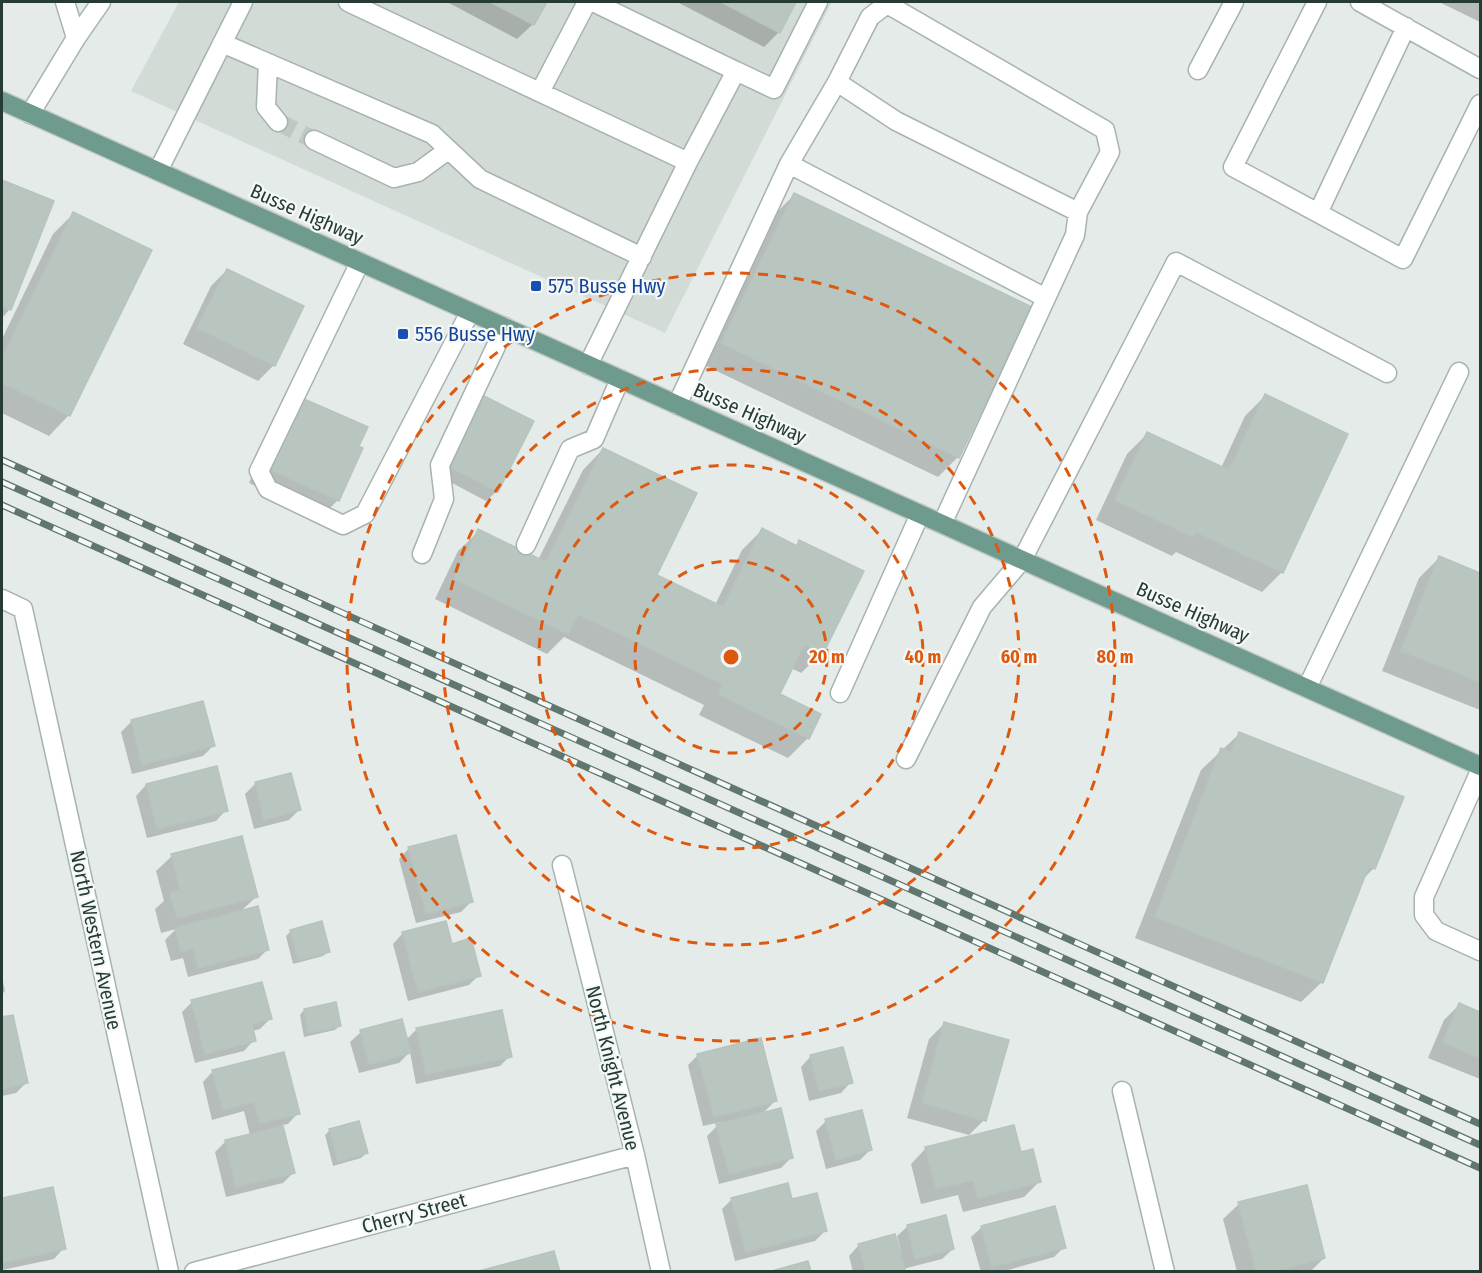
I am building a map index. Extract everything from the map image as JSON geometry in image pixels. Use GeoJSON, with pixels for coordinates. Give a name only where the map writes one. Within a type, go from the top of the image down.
{"type":"FeatureCollection","features":[{"type":"Feature","properties":{"kind":"main road","name":"Busse Highway"},"geometry":{"type":"LineString","coordinates":[[2,101],[1480,766]]}},
{"type":"Feature","properties":{"kind":"street"},"geometry":{"type":"LineString","coordinates":[[65,2],[76,38]]}},
{"type":"Feature","properties":{"kind":"street"},"geometry":{"type":"LineString","coordinates":[[30,114],[76,38],[101,2]]}},
{"type":"Feature","properties":{"kind":"street"},"geometry":{"type":"LineString","coordinates":[[158,171],[243,2]]}},
{"type":"Feature","properties":{"kind":"street"},"geometry":{"type":"LineString","coordinates":[[348,2],[688,162]]}},
{"type":"Feature","properties":{"kind":"street"},"geometry":{"type":"LineString","coordinates":[[540,92],[587,2]]}},
{"type":"Feature","properties":{"kind":"street"},"geometry":{"type":"LineString","coordinates":[[593,2],[774,89],[818,2]]}},
{"type":"Feature","properties":{"kind":"street"},"geometry":{"type":"LineString","coordinates":[[1198,70],[1234,2]]}},
{"type":"Feature","properties":{"kind":"street"},"geometry":{"type":"LineString","coordinates":[[1317,2],[1233,167],[1403,259],[1480,104]]}},
{"type":"Feature","properties":{"kind":"street"},"geometry":{"type":"LineString","coordinates":[[1360,2],[1480,69]]}},
{"type":"Feature","properties":{"kind":"street"},"geometry":{"type":"LineString","coordinates":[[677,405],[789,164],[837,82],[870,17],[887,4],[1105,130],[1110,152],[1078,212],[1075,235],[942,524]]}},
{"type":"Feature","properties":{"kind":"street"},"geometry":{"type":"LineString","coordinates":[[1318,213],[1406,27]]}},
{"type":"Feature","properties":{"kind":"street"},"geometry":{"type":"LineString","coordinates":[[222,43],[432,134],[480,179],[642,257]]}},
{"type":"Feature","properties":{"kind":"street"},"geometry":{"type":"LineString","coordinates":[[268,63],[266,107],[278,122]]}},
{"type":"Feature","properties":{"kind":"street"},"geometry":{"type":"LineString","coordinates":[[588,364],[736,70]]}},
{"type":"Feature","properties":{"kind":"street"},"geometry":{"type":"LineString","coordinates":[[837,82],[896,121],[1078,212]]}},
{"type":"Feature","properties":{"kind":"street"},"geometry":{"type":"LineString","coordinates":[[314,140],[394,178],[418,172],[448,150]]}},
{"type":"Feature","properties":{"kind":"street"},"geometry":{"type":"LineString","coordinates":[[789,164],[1047,298]]}},
{"type":"Feature","properties":{"kind":"street"},"geometry":{"type":"LineString","coordinates":[[360,262],[259,471],[268,489],[343,525],[365,513],[470,312]]}},
{"type":"Feature","properties":{"kind":"street"},"geometry":{"type":"LineString","coordinates":[[906,759],[982,607],[1022,560],[1176,262],[1387,373]]}},
{"type":"Feature","properties":{"kind":"street"},"geometry":{"type":"LineString","coordinates":[[422,554],[444,499],[440,465],[505,327]]}},
{"type":"Feature","properties":{"kind":"street"},"geometry":{"type":"LineString","coordinates":[[1307,688],[1459,372]]}},
{"type":"Feature","properties":{"kind":"street"},"geometry":{"type":"LineString","coordinates":[[526,545],[570,449],[594,439],[620,379]]}},
{"type":"Feature","properties":{"kind":"street"},"geometry":{"type":"LineString","coordinates":[[840,693],[920,514]]}},
{"type":"Feature","properties":{"kind":"street","name":"North Western Avenue"},"geometry":{"type":"LineString","coordinates":[[2,599],[23,609],[169,1272]]}},
{"type":"Feature","properties":{"kind":"street"},"geometry":{"type":"LineString","coordinates":[[1480,771],[1424,897],[1424,915],[1436,931],[1480,951]]}},
{"type":"Feature","properties":{"kind":"street","name":"North Knight Avenue"},"geometry":{"type":"LineString","coordinates":[[562,865],[635,1155],[661,1272]]}},
{"type":"Feature","properties":{"kind":"street"},"geometry":{"type":"LineString","coordinates":[[1122,1091],[1166,1272]]}},
{"type":"Feature","properties":{"kind":"street","name":"Cherry Street"},"geometry":{"type":"LineString","coordinates":[[194,1272],[635,1155]]}},
{"type":"Feature","properties":{"kind":"shaded area"},"geometry":{"type":"Polygon","coordinates":[[[179,2],[832,2],[665,333],[131,91],[179,2]]]}},
{"type":"Feature","properties":{"kind":"building"},"geometry":{"type":"Polygon","coordinates":[[[490,2],[547,2],[534,25],[490,2]]]}},
{"type":"Feature","properties":{"kind":"building"},"geometry":{"type":"Polygon","coordinates":[[[721,2],[796,2],[780,33],[721,2]]]}},
{"type":"Feature","properties":{"kind":"building"},"geometry":{"type":"Polygon","coordinates":[[[2,180],[54,201],[11,310],[2,306],[2,180]]]}},
{"type":"Feature","properties":{"kind":"building"},"geometry":{"type":"Polygon","coordinates":[[[794,193],[1032,307],[959,458],[721,343],[794,193]]]}},
{"type":"Feature","properties":{"kind":"building"},"geometry":{"type":"Polygon","coordinates":[[[73,212],[152,250],[70,416],[2,383],[2,358],[73,212]]]}},
{"type":"Feature","properties":{"kind":"building"},"geometry":{"type":"Polygon","coordinates":[[[227,269],[304,306],[275,366],[197,328],[227,269]]]}},
{"type":"Feature","properties":{"kind":"building"},"geometry":{"type":"Polygon","coordinates":[[[1265,394],[1348,434],[1283,573],[1196,532],[1193,537],[1115,500],[1147,432],[1229,470],[1265,394]]]}},
{"type":"Feature","properties":{"kind":"building"},"geometry":{"type":"Polygon","coordinates":[[[297,396],[368,427],[359,446],[363,448],[339,501],[264,467],[297,396]]]}},
{"type":"Feature","properties":{"kind":"building"},"geometry":{"type":"Polygon","coordinates":[[[484,396],[534,421],[498,492],[448,466],[484,396]]]}},
{"type":"Feature","properties":{"kind":"building"},"geometry":{"type":"Polygon","coordinates":[[[603,448],[697,493],[657,575],[723,607],[762,528],[797,546],[799,540],[864,571],[823,654],[804,645],[780,694],[821,714],[809,739],[718,694],[723,684],[578,614],[568,634],[454,579],[478,529],[546,562],[603,448]]]}},
{"type":"Feature","properties":{"kind":"building"},"geometry":{"type":"Polygon","coordinates":[[[1439,556],[1480,573],[1480,682],[1401,651],[1439,556]]]}},
{"type":"Feature","properties":{"kind":"building"},"geometry":{"type":"Polygon","coordinates":[[[203,701],[215,746],[142,765],[131,720],[203,701]]]}},
{"type":"Feature","properties":{"kind":"building"},"geometry":{"type":"Polygon","coordinates":[[[1239,732],[1404,797],[1375,869],[1369,866],[1323,983],[1155,917],[1221,748],[1231,752],[1239,732]]]}},
{"type":"Feature","properties":{"kind":"building"},"geometry":{"type":"Polygon","coordinates":[[[217,766],[228,811],[157,829],[146,784],[217,766]]]}},
{"type":"Feature","properties":{"kind":"building"},"geometry":{"type":"Polygon","coordinates":[[[291,773],[301,810],[264,820],[255,782],[291,773]]]}},
{"type":"Feature","properties":{"kind":"building"},"geometry":{"type":"Polygon","coordinates":[[[456,835],[473,902],[426,914],[408,847],[456,835]]]}},
{"type":"Feature","properties":{"kind":"building"},"geometry":{"type":"Polygon","coordinates":[[[242,836],[258,897],[177,918],[170,893],[180,890],[171,854],[242,836]]]}},
{"type":"Feature","properties":{"kind":"building"},"geometry":{"type":"Polygon","coordinates":[[[258,906],[269,950],[198,968],[193,948],[181,952],[175,928],[258,906]]]}},
{"type":"Feature","properties":{"kind":"building"},"geometry":{"type":"Polygon","coordinates":[[[322,921],[330,952],[298,960],[290,930],[322,921]]]}},
{"type":"Feature","properties":{"kind":"building"},"geometry":{"type":"Polygon","coordinates":[[[446,921],[452,944],[471,938],[481,976],[418,992],[402,932],[446,921]]]}},
{"type":"Feature","properties":{"kind":"building"},"geometry":{"type":"Polygon","coordinates":[[[262,982],[272,1019],[252,1024],[256,1041],[205,1054],[191,1000],[262,982]]]}},
{"type":"Feature","properties":{"kind":"building"},"geometry":{"type":"Polygon","coordinates":[[[336,1002],[341,1026],[309,1033],[304,1009],[336,1002]]]}},
{"type":"Feature","properties":{"kind":"building"},"geometry":{"type":"Polygon","coordinates":[[[1459,1003],[1480,1012],[1480,1058],[1443,1042],[1459,1003]]]}},
{"type":"Feature","properties":{"kind":"building"},"geometry":{"type":"Polygon","coordinates":[[[502,1010],[512,1057],[426,1074],[416,1028],[502,1010]]]}},
{"type":"Feature","properties":{"kind":"building"},"geometry":{"type":"Polygon","coordinates":[[[13,1015],[28,1083],[2,1089],[2,1017],[13,1015]]]}},
{"type":"Feature","properties":{"kind":"building"},"geometry":{"type":"Polygon","coordinates":[[[402,1019],[411,1053],[369,1064],[360,1030],[402,1019]]]}},
{"type":"Feature","properties":{"kind":"building"},"geometry":{"type":"Polygon","coordinates":[[[944,1022],[1009,1040],[986,1121],[922,1103],[944,1022]]]}},
{"type":"Feature","properties":{"kind":"building"},"geometry":{"type":"Polygon","coordinates":[[[761,1038],[777,1101],[714,1117],[697,1054],[761,1038]]]}},
{"type":"Feature","properties":{"kind":"building"},"geometry":{"type":"Polygon","coordinates":[[[843,1047],[853,1083],[819,1091],[810,1055],[843,1047]]]}},
{"type":"Feature","properties":{"kind":"building"},"geometry":{"type":"Polygon","coordinates":[[[284,1052],[300,1114],[260,1123],[254,1102],[223,1110],[212,1070],[284,1052]]]}},
{"type":"Feature","properties":{"kind":"building"},"geometry":{"type":"Polygon","coordinates":[[[781,1108],[793,1158],[729,1174],[716,1124],[781,1108]]]}},
{"type":"Feature","properties":{"kind":"building"},"geometry":{"type":"Polygon","coordinates":[[[862,1110],[872,1150],[836,1160],[825,1119],[862,1110]]]}},
{"type":"Feature","properties":{"kind":"building"},"geometry":{"type":"Polygon","coordinates":[[[359,1121],[368,1153],[338,1162],[329,1129],[359,1121]]]}},
{"type":"Feature","properties":{"kind":"building"},"geometry":{"type":"Polygon","coordinates":[[[1014,1125],[1021,1152],[1033,1149],[1041,1182],[978,1198],[973,1180],[936,1189],[925,1147],[1014,1125]]]}},
{"type":"Feature","properties":{"kind":"building"},"geometry":{"type":"Polygon","coordinates":[[[283,1126],[295,1173],[236,1187],[225,1140],[283,1126]]]}},
{"type":"Feature","properties":{"kind":"building"},"geometry":{"type":"Polygon","coordinates":[[[788,1183],[792,1199],[817,1193],[827,1231],[746,1252],[731,1198],[788,1183]]]}},
{"type":"Feature","properties":{"kind":"building"},"geometry":{"type":"Polygon","coordinates":[[[1307,1185],[1325,1258],[1273,1272],[1256,1272],[1238,1202],[1307,1185]]]}},
{"type":"Feature","properties":{"kind":"building"},"geometry":{"type":"Polygon","coordinates":[[[53,1187],[66,1249],[2,1263],[2,1198],[53,1187]]]}},
{"type":"Feature","properties":{"kind":"building"},"geometry":{"type":"Polygon","coordinates":[[[1055,1206],[1066,1248],[992,1267],[981,1226],[1055,1206]]]}},
{"type":"Feature","properties":{"kind":"building"},"geometry":{"type":"Polygon","coordinates":[[[946,1215],[954,1249],[915,1259],[907,1225],[946,1215]]]}},
{"type":"Feature","properties":{"kind":"building"},"geometry":{"type":"Polygon","coordinates":[[[895,1234],[905,1269],[897,1272],[866,1272],[858,1244],[895,1234]]]}},
{"type":"Feature","properties":{"kind":"building"},"geometry":{"type":"Polygon","coordinates":[[[554,1251],[560,1272],[475,1272],[554,1251]]]}},
{"type":"Feature","properties":{"kind":"building"},"geometry":{"type":"Polygon","coordinates":[[[808,1261],[811,1272],[768,1272],[808,1261]]]}},
{"type":"Feature","properties":{"kind":"tunnel"},"geometry":{"type":"LineString","coordinates":[[278,122],[314,140]]}},
{"type":"Feature","properties":{"kind":"railway"},"geometry":{"type":"LineString","coordinates":[[2,460],[1480,1124]]}},
{"type":"Feature","properties":{"kind":"railway"},"geometry":{"type":"LineString","coordinates":[[2,482],[1480,1145]]}},
{"type":"Feature","properties":{"kind":"railway"},"geometry":{"type":"LineString","coordinates":[[2,505],[1480,1168]]}},
{"type":"Feature","properties":{"kind":"place","name":"575 Busse Hwy"},"geometry":{"type":"Point","coordinates":[536,286]}},
{"type":"Feature","properties":{"kind":"place","name":"556 Busse Hwy"},"geometry":{"type":"Point","coordinates":[403,334]}}]}
